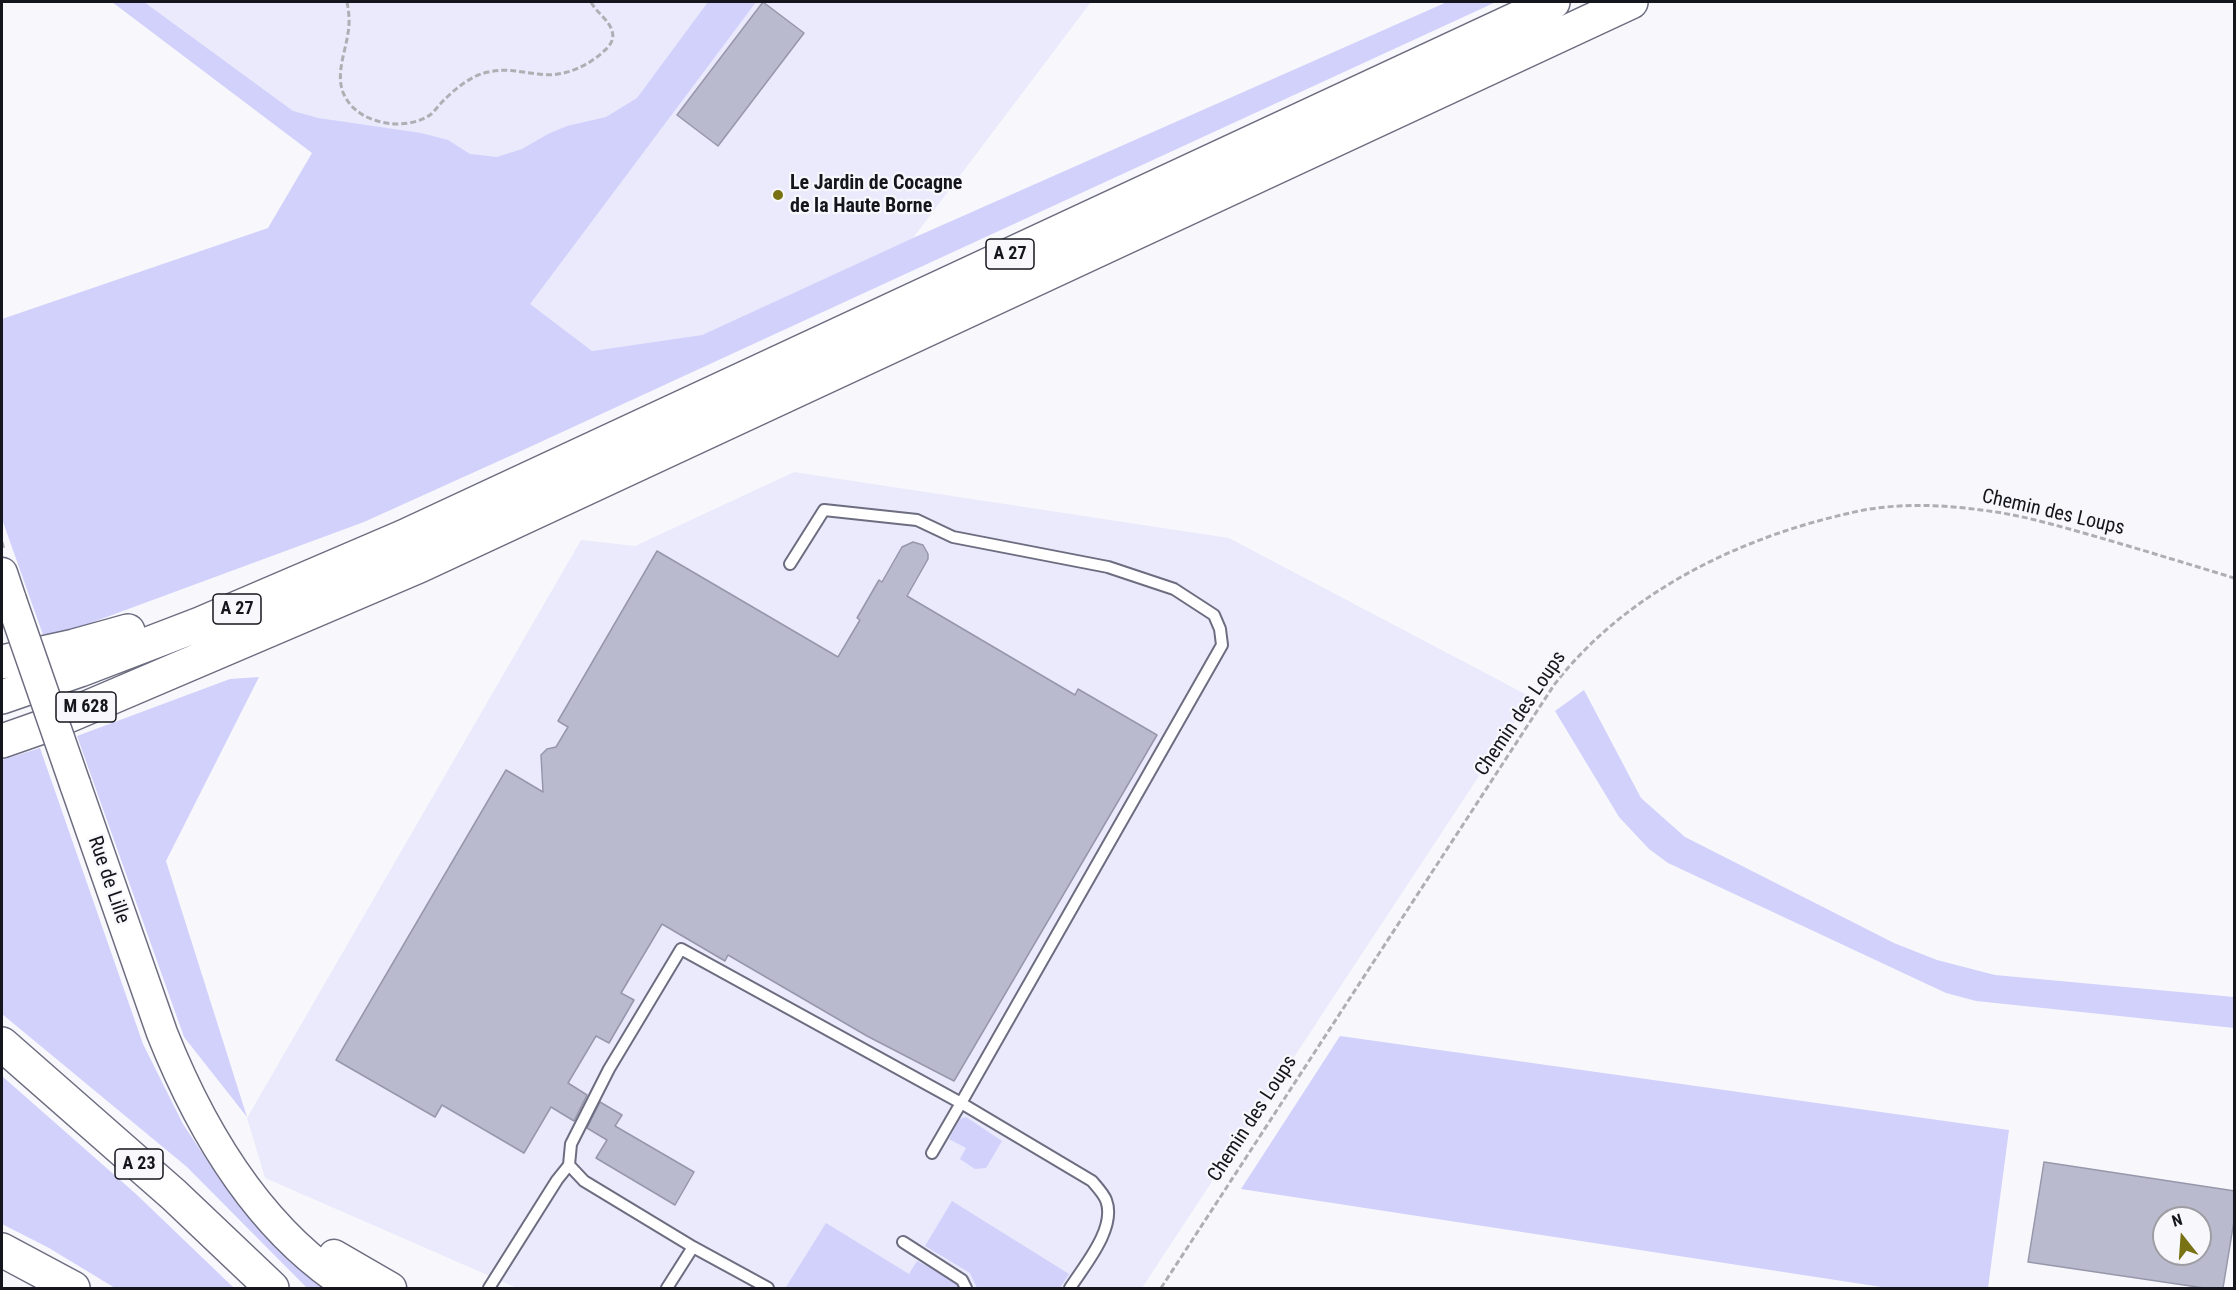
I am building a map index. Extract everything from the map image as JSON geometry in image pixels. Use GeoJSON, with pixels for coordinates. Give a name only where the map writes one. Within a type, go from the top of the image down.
{"type":"FeatureCollection","features":[{"type":"Feature","properties":{"kind":"highway","name":"A 27"},"geometry":{"type":"LineString","coordinates":[[2,697],[128,652],[321,573],[468,507],[1553,2]]}},
{"type":"Feature","properties":{"kind":"highway","name":"A 27"},"geometry":{"type":"LineString","coordinates":[[2,732],[170,671],[339,601],[485,536],[1631,2]]}},
{"type":"Feature","properties":{"kind":"highway"},"geometry":{"type":"LineString","coordinates":[[2,662],[109,637],[197,609],[468,507]]}},
{"type":"Feature","properties":{"kind":"highway","name":"M 628"},"geometry":{"type":"LineString","coordinates":[[2,741],[170,671]]}},
{"type":"Feature","properties":{"kind":"highway","name":"A 23"},"geometry":{"type":"LineString","coordinates":[[2,1044],[174,1195],[272,1288]]}},
{"type":"Feature","properties":{"kind":"highway"},"geometry":{"type":"LineString","coordinates":[[2,1250],[73,1288]]}},
{"type":"Feature","properties":{"kind":"main road","name":"Rue de Lille"},"geometry":{"type":"LineString","coordinates":[[6,586],[170,1053],[205,1125],[277,1227],[305,1253],[351,1288]]}},
{"type":"Feature","properties":{"kind":"main road","name":"Rue de Lille"},"geometry":{"type":"LineString","coordinates":[[239,1176],[267,1204],[294,1226],[344,1261],[391,1288]]}},
{"type":"Feature","properties":{"kind":"lane"},"geometry":{"type":"LineString","coordinates":[[790,564],[824,510],[917,520],[953,537],[1108,567],[1174,589],[1214,615],[1220,629],[1222,645],[932,1153]]}},
{"type":"Feature","properties":{"kind":"lane"},"geometry":{"type":"LineString","coordinates":[[489,1288],[551,1190],[570,1165],[571,1144],[609,1069],[681,949],[961,1103],[1092,1181],[1107,1201],[1108,1217],[1104,1234],[1070,1288]]}},
{"type":"Feature","properties":{"kind":"lane"},"geometry":{"type":"LineString","coordinates":[[570,1165],[584,1181],[768,1288]]}},
{"type":"Feature","properties":{"kind":"lane"},"geometry":{"type":"LineString","coordinates":[[903,1242],[962,1280],[966,1288]]}},
{"type":"Feature","properties":{"kind":"lane"},"geometry":{"type":"LineString","coordinates":[[667,1288],[693,1246]]}},
{"type":"Feature","properties":{"kind":"path"},"geometry":{"type":"LineString","coordinates":[[347,2],[348,33],[340,74],[347,101],[363,115],[378,122],[395,124],[413,122],[430,115],[455,90],[470,79],[486,72],[507,69],[539,75],[561,74],[580,68],[610,45],[613,38],[609,25],[597,13],[591,2]]}},
{"type":"Feature","properties":{"kind":"path","name":"Chemin des Loups"},"geometry":{"type":"LineString","coordinates":[[1161,1288],[1554,685],[1590,643],[1646,599],[1682,576],[1763,538],[1851,512],[1917,506],[1981,510],[2049,523],[2235,578]]}},
{"type":"Feature","properties":{"kind":"shaded area"},"geometry":{"type":"Polygon","coordinates":[[[112,2],[1091,2],[913,238],[702,335],[592,351],[112,2]]]}},
{"type":"Feature","properties":{"kind":"shaded area"},"geometry":{"type":"Polygon","coordinates":[[[112,2],[144,2],[293,111],[318,118],[421,133],[448,140],[470,154],[497,157],[522,149],[567,126],[606,117],[637,98],[708,2],[756,2],[530,304],[592,351],[702,335],[913,238],[1447,2],[1496,2],[364,522],[66,632],[43,635],[2,519],[2,319],[268,228],[312,153],[112,2]]]}},
{"type":"Feature","properties":{"kind":"shaded area"},"geometry":{"type":"Polygon","coordinates":[[[794,472],[1229,538],[1531,697],[1142,1288],[517,1288],[265,1178],[247,1118],[581,540],[635,546],[794,472]]]}},
{"type":"Feature","properties":{"kind":"shaded area"},"geometry":{"type":"Polygon","coordinates":[[[259,677],[166,861],[247,1117],[184,1037],[77,736],[230,679],[259,677]]]}},
{"type":"Feature","properties":{"kind":"shaded area"},"geometry":{"type":"Polygon","coordinates":[[[1584,690],[1641,798],[1685,837],[1894,943],[1937,960],[1995,975],[2234,997],[2234,1028],[1976,1001],[1946,993],[1668,863],[1649,849],[1619,817],[1555,711],[1584,690]]]}},
{"type":"Feature","properties":{"kind":"shaded area"},"geometry":{"type":"Polygon","coordinates":[[[40,748],[143,1044],[183,1124],[220,1180],[268,1235],[331,1288],[307,1288],[187,1167],[2,1014],[2,760],[40,748]]]}},
{"type":"Feature","properties":{"kind":"shaded area"},"geometry":{"type":"Polygon","coordinates":[[[1340,1036],[2009,1130],[1988,1288],[1888,1288],[1241,1189],[1340,1036]]]}},
{"type":"Feature","properties":{"kind":"shaded area"},"geometry":{"type":"Polygon","coordinates":[[[2,1076],[136,1194],[234,1288],[115,1288],[49,1248],[2,1224],[2,1076]]]}},
{"type":"Feature","properties":{"kind":"shaded area"},"geometry":{"type":"Polygon","coordinates":[[[966,1117],[1002,1141],[986,1168],[975,1169],[960,1159],[966,1148],[949,1139],[960,1119],[966,1117]]]}},
{"type":"Feature","properties":{"kind":"shaded area"},"geometry":{"type":"Polygon","coordinates":[[[952,1201],[1069,1274],[1060,1288],[977,1288],[970,1273],[925,1246],[952,1201]]]}},
{"type":"Feature","properties":{"kind":"shaded area"},"geometry":{"type":"Polygon","coordinates":[[[826,1223],[909,1274],[917,1261],[959,1283],[961,1288],[786,1287],[826,1223]]]}},
{"type":"Feature","properties":{"kind":"building"},"geometry":{"type":"Polygon","coordinates":[[[763,2],[804,33],[718,146],[677,115],[763,2]]]}},
{"type":"Feature","properties":{"kind":"building"},"geometry":{"type":"Polygon","coordinates":[[[913,542],[923,545],[928,559],[907,596],[1075,695],[1078,689],[1157,735],[954,1081],[867,1036],[728,955],[725,961],[662,924],[621,993],[634,1000],[609,1043],[596,1036],[568,1083],[587,1095],[574,1121],[551,1107],[524,1153],[442,1105],[435,1117],[336,1060],[506,770],[543,792],[541,755],[547,749],[556,747],[568,727],[558,721],[657,551],[838,657],[860,620],[857,618],[879,580],[882,582],[902,547],[913,542]]]}},
{"type":"Feature","properties":{"kind":"building"},"geometry":{"type":"Polygon","coordinates":[[[600,1102],[622,1115],[615,1126],[694,1172],[675,1205],[596,1158],[607,1140],[587,1128],[600,1102]]]}},
{"type":"Feature","properties":{"kind":"building"},"geometry":{"type":"Polygon","coordinates":[[[2044,1162],[2235,1191],[2235,1215],[2223,1288],[2204,1288],[2028,1262],[2044,1162]]]}},
{"type":"Feature","properties":{"kind":"place","name":"Le Jardin de Cocagne de la Haute Borne"},"geometry":{"type":"Point","coordinates":[778,195]}}]}
